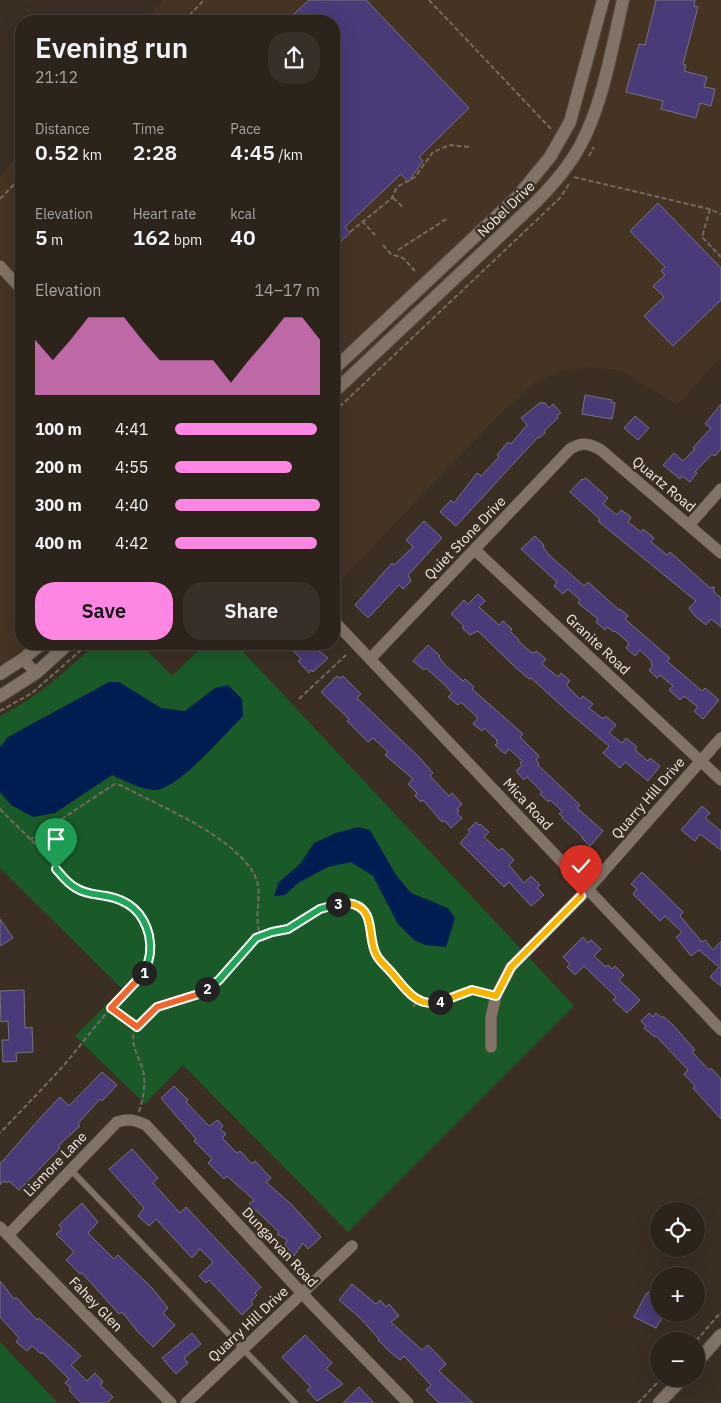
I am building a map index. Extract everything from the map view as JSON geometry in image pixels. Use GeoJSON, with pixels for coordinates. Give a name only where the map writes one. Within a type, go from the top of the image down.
{"type":"FeatureCollection","features":[{"type":"Feature","properties":{"kind":"street","name":"Nobel Drive"},"geometry":{"type":"LineString","coordinates":[[340,363],[518,196],[550,157],[563,136],[573,113],[603,0]]}},
{"type":"Feature","properties":{"kind":"street","name":"Nobel Drive"},"geometry":{"type":"LineString","coordinates":[[340,386],[535,203],[558,179],[580,146],[589,127],[599,97],[624,0]]}},
{"type":"Feature","properties":{"kind":"street"},"geometry":{"type":"LineString","coordinates":[[0,266],[15,282]]}},
{"type":"Feature","properties":{"kind":"street","name":"Quartz Road"},"geometry":{"type":"LineString","coordinates":[[586,443],[601,450],[721,553]]}},
{"type":"Feature","properties":{"kind":"street","name":"Quiet Stone Drive"},"geometry":{"type":"LineString","coordinates":[[370,659],[570,449],[586,443]]}},
{"type":"Feature","properties":{"kind":"street"},"geometry":{"type":"LineString","coordinates":[[689,525],[721,489]]}},
{"type":"Feature","properties":{"kind":"street","name":"Granite Road"},"geometry":{"type":"LineString","coordinates":[[475,550],[721,780]]}},
{"type":"Feature","properties":{"kind":"street","name":"Mica Road"},"geometry":{"type":"LineString","coordinates":[[340,627],[721,1030]]}},
{"type":"Feature","properties":{"kind":"street"},"geometry":{"type":"LineString","coordinates":[[0,674],[33,650]]}},
{"type":"Feature","properties":{"kind":"street"},"geometry":{"type":"LineString","coordinates":[[0,696],[36,673],[61,650]]}},
{"type":"Feature","properties":{"kind":"street"},"geometry":{"type":"LineString","coordinates":[[23,658],[36,673]]}},
{"type":"Feature","properties":{"kind":"street","name":"Quarry Hill Drive"},"geometry":{"type":"LineString","coordinates":[[491,1047],[491,1017],[496,996],[511,967],[588,889],[721,738]]}},
{"type":"Feature","properties":{"kind":"street","name":"Lismore Lane"},"geometry":{"type":"LineString","coordinates":[[4,1231],[117,1122],[132,1119]]}},
{"type":"Feature","properties":{"kind":"street","name":"Dungarvan Road"},"geometry":{"type":"LineString","coordinates":[[132,1119],[146,1125],[302,1293],[408,1403]]}},
{"type":"Feature","properties":{"kind":"street","name":"Fahey Glen"},"geometry":{"type":"LineString","coordinates":[[4,1231],[171,1403]]}},
{"type":"Feature","properties":{"kind":"street","name":"Quarry Hill Drive"},"geometry":{"type":"LineString","coordinates":[[186,1403],[352,1246]]}},
{"type":"Feature","properties":{"kind":"street"},"geometry":{"type":"LineString","coordinates":[[705,1353],[721,1335]]}},
{"type":"Feature","properties":{"kind":"street"},"geometry":{"type":"LineString","coordinates":[[659,1403],[674,1387]]}},
{"type":"Feature","properties":{"kind":"lane"},"geometry":{"type":"LineString","coordinates":[[70,1169],[295,1403]]}},
{"type":"Feature","properties":{"kind":"path"},"geometry":{"type":"LineString","coordinates":[[190,15],[204,0]]}},
{"type":"Feature","properties":{"kind":"path"},"geometry":{"type":"LineString","coordinates":[[428,0],[552,130]]}},
{"type":"Feature","properties":{"kind":"path"},"geometry":{"type":"LineString","coordinates":[[350,232],[392,198],[397,187],[414,177],[433,152],[450,145],[469,147]]}},
{"type":"Feature","properties":{"kind":"path"},"geometry":{"type":"LineString","coordinates":[[574,177],[710,209],[721,214]]}},
{"type":"Feature","properties":{"kind":"path"},"geometry":{"type":"LineString","coordinates":[[0,199],[15,183]]}},
{"type":"Feature","properties":{"kind":"path"},"geometry":{"type":"LineString","coordinates":[[392,198],[404,208]]}},
{"type":"Feature","properties":{"kind":"path"},"geometry":{"type":"LineString","coordinates":[[710,209],[702,237],[721,257]]}},
{"type":"Feature","properties":{"kind":"path"},"geometry":{"type":"LineString","coordinates":[[398,250],[448,218]]}},
{"type":"Feature","properties":{"kind":"path"},"geometry":{"type":"LineString","coordinates":[[362,221],[375,235]]}},
{"type":"Feature","properties":{"kind":"path"},"geometry":{"type":"LineString","coordinates":[[383,245],[391,254],[403,258],[416,272]]}},
{"type":"Feature","properties":{"kind":"path"},"geometry":{"type":"LineString","coordinates":[[299,699],[346,655]]}},
{"type":"Feature","properties":{"kind":"path"},"geometry":{"type":"LineString","coordinates":[[30,840],[110,787],[115,784],[120,785],[159,804],[216,836],[238,852],[255,876],[257,883],[257,923],[261,936]]}},
{"type":"Feature","properties":{"kind":"path"},"geometry":{"type":"LineString","coordinates":[[0,809],[76,889],[93,895],[112,897],[133,906],[142,916],[150,939],[150,957],[140,978],[111,1008],[60,1069],[0,1133]]}},
{"type":"Feature","properties":{"kind":"path"},"geometry":{"type":"LineString","coordinates":[[132,1119],[145,1091],[144,1072],[135,1049],[134,1032],[137,1027],[157,1007],[202,993],[219,980],[256,938],[288,929],[320,909],[344,902],[358,906],[367,914],[371,941],[376,955],[404,988],[417,1000],[432,1004],[448,1000],[472,990],[496,996]]}},
{"type":"Feature","properties":{"kind":"path"},"geometry":{"type":"LineString","coordinates":[[413,1007],[421,994]]}},
{"type":"Feature","properties":{"kind":"path"},"geometry":{"type":"LineString","coordinates":[[111,1008],[137,1027]]}},
{"type":"Feature","properties":{"kind":"path"},"geometry":{"type":"LineString","coordinates":[[704,1332],[721,1312]]}},
{"type":"Feature","properties":{"kind":"path"},"geometry":{"type":"LineString","coordinates":[[638,1403],[653,1387]]}},
{"type":"Feature","properties":{"kind":"shaded area"},"geometry":{"type":"Polygon","coordinates":[[[163,0],[721,0],[721,357],[677,405],[620,370],[588,367],[559,372],[537,381],[502,412],[340,581],[340,15],[149,15],[163,0]]]}},
{"type":"Feature","properties":{"kind":"shaded area"},"geometry":{"type":"Polygon","coordinates":[[[15,160],[15,650],[21,650],[0,666],[0,176],[15,160]]]}},
{"type":"Feature","properties":{"kind":"green space"},"geometry":{"type":"Polygon","coordinates":[[[88,650],[147,650],[172,676],[199,650],[242,650],[574,1006],[348,1232],[183,1065],[145,1104],[75,1036],[122,989],[0,868],[0,716],[38,693],[88,650]]]}},
{"type":"Feature","properties":{"kind":"green space"},"geometry":{"type":"Polygon","coordinates":[[[0,1342],[58,1403],[0,1403],[0,1342]]]}},
{"type":"Feature","properties":{"kind":"water"},"geometry":{"type":"Polygon","coordinates":[[[109,682],[119,682],[161,708],[185,711],[215,688],[228,685],[242,699],[243,716],[214,747],[177,780],[166,787],[156,790],[146,789],[112,775],[55,813],[33,817],[11,805],[0,792],[0,747],[8,737],[109,682]]]}},
{"type":"Feature","properties":{"kind":"water"},"geometry":{"type":"Polygon","coordinates":[[[358,827],[370,830],[396,875],[411,893],[448,908],[455,918],[446,947],[425,945],[414,940],[398,924],[373,876],[351,862],[328,867],[298,883],[285,895],[274,896],[279,882],[300,864],[314,843],[336,833],[358,827]]]}},
{"type":"Feature","properties":{"kind":"building"},"geometry":{"type":"Polygon","coordinates":[[[309,0],[366,0],[469,108],[419,157],[423,161],[408,182],[401,174],[345,227],[350,233],[340,242],[340,15],[293,15],[309,0]]]}},
{"type":"Feature","properties":{"kind":"building"},"geometry":{"type":"Polygon","coordinates":[[[656,0],[695,0],[694,6],[698,7],[683,64],[686,65],[684,71],[707,77],[704,87],[715,89],[711,106],[700,103],[696,118],[661,109],[663,101],[626,92],[639,44],[645,45],[656,0]]]}},
{"type":"Feature","properties":{"kind":"building"},"geometry":{"type":"Polygon","coordinates":[[[658,203],[721,268],[721,300],[673,346],[644,316],[664,297],[653,286],[665,275],[661,271],[665,267],[630,231],[658,203]]]}},
{"type":"Feature","properties":{"kind":"building"},"geometry":{"type":"Polygon","coordinates":[[[585,395],[612,400],[611,402],[615,403],[612,419],[582,414],[585,395]]]}},
{"type":"Feature","properties":{"kind":"building"},"geometry":{"type":"Polygon","coordinates":[[[541,402],[543,404],[544,402],[549,408],[553,404],[561,413],[557,416],[558,418],[456,526],[440,512],[451,500],[454,503],[477,473],[481,476],[499,457],[497,455],[508,442],[511,444],[527,425],[521,418],[541,402]]]}},
{"type":"Feature","properties":{"kind":"building"},"geometry":{"type":"Polygon","coordinates":[[[721,404],[721,449],[715,456],[712,454],[695,472],[697,473],[690,482],[682,476],[680,479],[663,465],[674,453],[683,461],[695,449],[693,448],[711,428],[705,424],[721,404]]]}},
{"type":"Feature","properties":{"kind":"building"},"geometry":{"type":"Polygon","coordinates":[[[635,416],[649,428],[638,440],[624,428],[635,416]]]}},
{"type":"Feature","properties":{"kind":"building"},"geometry":{"type":"Polygon","coordinates":[[[586,478],[608,498],[603,504],[617,515],[621,510],[631,517],[628,522],[641,532],[643,529],[654,538],[651,542],[667,555],[670,552],[710,588],[714,587],[714,592],[721,598],[721,627],[711,619],[706,625],[695,616],[689,608],[696,601],[598,521],[600,519],[570,492],[582,479],[586,478]]]}},
{"type":"Feature","properties":{"kind":"building"},"geometry":{"type":"Polygon","coordinates":[[[424,521],[442,538],[408,575],[411,581],[403,589],[399,585],[368,618],[355,605],[392,563],[394,565],[413,547],[406,540],[424,521]]]}},
{"type":"Feature","properties":{"kind":"building"},"geometry":{"type":"Polygon","coordinates":[[[535,536],[544,545],[543,547],[549,555],[584,586],[588,582],[628,616],[625,619],[670,658],[667,661],[702,691],[705,688],[719,700],[703,719],[694,711],[698,707],[684,696],[680,700],[669,690],[673,686],[660,675],[657,678],[649,670],[653,666],[652,662],[640,650],[635,656],[626,648],[629,643],[615,631],[607,627],[605,630],[596,622],[598,619],[578,603],[580,600],[568,589],[563,594],[554,586],[557,582],[521,549],[535,536]]]}},
{"type":"Feature","properties":{"kind":"building"},"geometry":{"type":"Polygon","coordinates":[[[478,594],[485,601],[479,607],[499,625],[503,621],[512,629],[510,631],[518,641],[531,652],[535,653],[536,651],[546,659],[542,664],[558,677],[561,673],[570,681],[566,685],[580,699],[583,696],[593,704],[589,708],[603,719],[606,716],[616,725],[609,733],[622,743],[626,738],[637,747],[635,750],[648,761],[650,758],[660,766],[648,781],[625,762],[620,768],[603,753],[609,746],[531,678],[529,679],[513,665],[478,631],[470,635],[462,628],[464,626],[451,614],[464,600],[468,604],[478,594]]]}},
{"type":"Feature","properties":{"kind":"building"},"geometry":{"type":"Polygon","coordinates":[[[428,645],[440,656],[445,665],[463,681],[465,679],[474,687],[472,689],[523,734],[520,737],[539,756],[536,760],[538,765],[580,805],[577,808],[603,831],[590,846],[562,818],[559,814],[562,811],[550,800],[548,802],[540,794],[542,792],[527,777],[524,780],[516,771],[522,765],[520,763],[522,761],[509,749],[505,754],[495,745],[498,743],[497,740],[484,728],[482,731],[473,724],[478,718],[461,702],[458,705],[448,697],[452,693],[445,685],[426,668],[424,670],[413,661],[428,645]]]}},
{"type":"Feature","properties":{"kind":"building"},"geometry":{"type":"Polygon","coordinates":[[[292,650],[318,650],[328,658],[313,672],[311,670],[309,673],[298,661],[301,659],[292,650]]]}},
{"type":"Feature","properties":{"kind":"building"},"geometry":{"type":"Polygon","coordinates":[[[337,676],[340,678],[343,676],[361,694],[357,698],[419,757],[433,773],[430,776],[449,796],[452,793],[462,804],[457,809],[459,811],[457,813],[462,818],[451,828],[445,821],[442,822],[423,800],[421,802],[415,796],[417,793],[408,784],[413,779],[385,755],[388,752],[373,738],[368,742],[347,721],[349,719],[321,692],[337,676]]]}},
{"type":"Feature","properties":{"kind":"building"},"geometry":{"type":"Polygon","coordinates":[[[702,806],[710,813],[705,818],[721,831],[721,850],[700,834],[695,841],[681,830],[702,806]]]}},
{"type":"Feature","properties":{"kind":"building"},"geometry":{"type":"Polygon","coordinates":[[[476,822],[489,832],[484,837],[499,851],[502,848],[514,860],[509,865],[524,883],[531,876],[540,885],[537,888],[544,895],[531,906],[509,882],[504,887],[460,843],[470,832],[468,830],[476,822]]]}},
{"type":"Feature","properties":{"kind":"building"},"geometry":{"type":"Polygon","coordinates":[[[642,872],[683,912],[680,916],[702,942],[705,940],[713,950],[721,941],[721,986],[710,977],[719,967],[699,950],[691,956],[676,937],[682,932],[665,916],[660,921],[633,894],[637,889],[631,884],[642,872]]]}},
{"type":"Feature","properties":{"kind":"building"},"geometry":{"type":"Polygon","coordinates":[[[0,919],[13,938],[0,946],[0,919]]]}},
{"type":"Feature","properties":{"kind":"building"},"geometry":{"type":"Polygon","coordinates":[[[583,937],[588,943],[591,940],[601,949],[594,956],[606,967],[608,965],[612,969],[615,966],[624,975],[619,980],[640,1000],[627,1013],[613,1000],[616,997],[584,966],[575,975],[567,967],[570,964],[563,957],[583,937]]]}},
{"type":"Feature","properties":{"kind":"building"},"geometry":{"type":"Polygon","coordinates":[[[24,990],[25,1028],[32,1027],[33,1052],[16,1053],[17,1061],[3,1062],[2,1040],[9,1040],[8,1021],[1,1022],[0,991],[24,990]]]}},
{"type":"Feature","properties":{"kind":"building"},"geometry":{"type":"Polygon","coordinates":[[[649,1013],[653,1017],[656,1013],[662,1018],[663,1016],[672,1024],[695,1050],[692,1052],[709,1070],[711,1068],[721,1079],[721,1119],[693,1088],[695,1086],[684,1074],[688,1070],[656,1036],[644,1028],[646,1026],[641,1021],[649,1013]]]}},
{"type":"Feature","properties":{"kind":"building"},"geometry":{"type":"Polygon","coordinates":[[[102,1072],[117,1085],[102,1101],[100,1099],[81,1120],[78,1124],[80,1126],[58,1146],[60,1148],[19,1190],[9,1181],[7,1183],[4,1181],[0,1185],[0,1164],[42,1116],[60,1097],[69,1106],[102,1072]]]}},
{"type":"Feature","properties":{"kind":"building"},"geometry":{"type":"Polygon","coordinates":[[[174,1086],[188,1100],[186,1102],[209,1126],[218,1120],[223,1126],[220,1129],[226,1134],[222,1138],[237,1153],[240,1151],[252,1164],[255,1161],[271,1178],[266,1182],[291,1204],[321,1237],[308,1249],[303,1243],[294,1256],[285,1245],[287,1240],[277,1234],[279,1232],[249,1204],[254,1200],[227,1176],[224,1179],[208,1163],[212,1159],[194,1141],[196,1139],[161,1098],[174,1086]]]}},
{"type":"Feature","properties":{"kind":"building"},"geometry":{"type":"Polygon","coordinates":[[[132,1149],[158,1178],[153,1183],[180,1213],[186,1207],[261,1287],[255,1293],[257,1295],[251,1302],[253,1304],[242,1315],[209,1280],[206,1283],[199,1276],[213,1262],[200,1249],[192,1258],[156,1219],[149,1226],[138,1216],[144,1208],[109,1169],[132,1149]]]}},
{"type":"Feature","properties":{"kind":"building"},"geometry":{"type":"Polygon","coordinates":[[[82,1203],[98,1222],[88,1233],[114,1259],[118,1255],[152,1288],[168,1308],[163,1313],[175,1325],[153,1347],[122,1312],[119,1314],[82,1273],[80,1274],[66,1260],[74,1252],[56,1234],[62,1229],[59,1225],[82,1203]]]}},
{"type":"Feature","properties":{"kind":"building"},"geometry":{"type":"Polygon","coordinates":[[[0,1281],[14,1299],[16,1297],[37,1320],[39,1318],[81,1356],[71,1365],[87,1381],[95,1373],[103,1382],[100,1385],[113,1397],[107,1403],[81,1403],[69,1390],[71,1388],[65,1383],[69,1379],[42,1352],[41,1354],[32,1346],[27,1351],[16,1342],[19,1338],[0,1317],[0,1281]]]}},
{"type":"Feature","properties":{"kind":"building"},"geometry":{"type":"Polygon","coordinates":[[[352,1284],[376,1304],[380,1300],[386,1307],[389,1304],[399,1316],[391,1322],[422,1350],[428,1345],[446,1364],[439,1371],[473,1403],[439,1403],[426,1390],[431,1385],[404,1356],[400,1360],[390,1352],[360,1318],[339,1300],[352,1284]]]}},
{"type":"Feature","properties":{"kind":"building"},"geometry":{"type":"Polygon","coordinates":[[[650,1292],[650,1322],[659,1322],[656,1328],[634,1317],[646,1294],[650,1292]]]}},
{"type":"Feature","properties":{"kind":"building"},"geometry":{"type":"Polygon","coordinates":[[[192,1333],[201,1344],[184,1358],[188,1363],[176,1374],[162,1358],[192,1333]]]}},
{"type":"Feature","properties":{"kind":"building"},"geometry":{"type":"Polygon","coordinates":[[[305,1335],[332,1363],[326,1369],[343,1384],[317,1401],[307,1390],[311,1387],[282,1357],[305,1335]]]}},
{"type":"Feature","properties":{"kind":"building"},"geometry":{"type":"Polygon","coordinates":[[[359,1387],[374,1403],[343,1403],[359,1387]]]}},
{"type":"Feature","properties":{"kind":"route"},"geometry":{"type":"LineString","coordinates":[[56,869],[76,889],[93,895],[112,897],[122,901],[133,906],[142,916],[150,939],[150,957],[140,978],[111,1008],[137,1027],[157,1007],[202,993],[219,980],[256,938],[288,929],[320,909],[344,902],[358,906],[367,914],[370,924],[371,941],[376,955],[404,988],[417,1000],[432,1004],[448,1000],[472,990],[496,996],[511,967],[581,896]]}}]}
